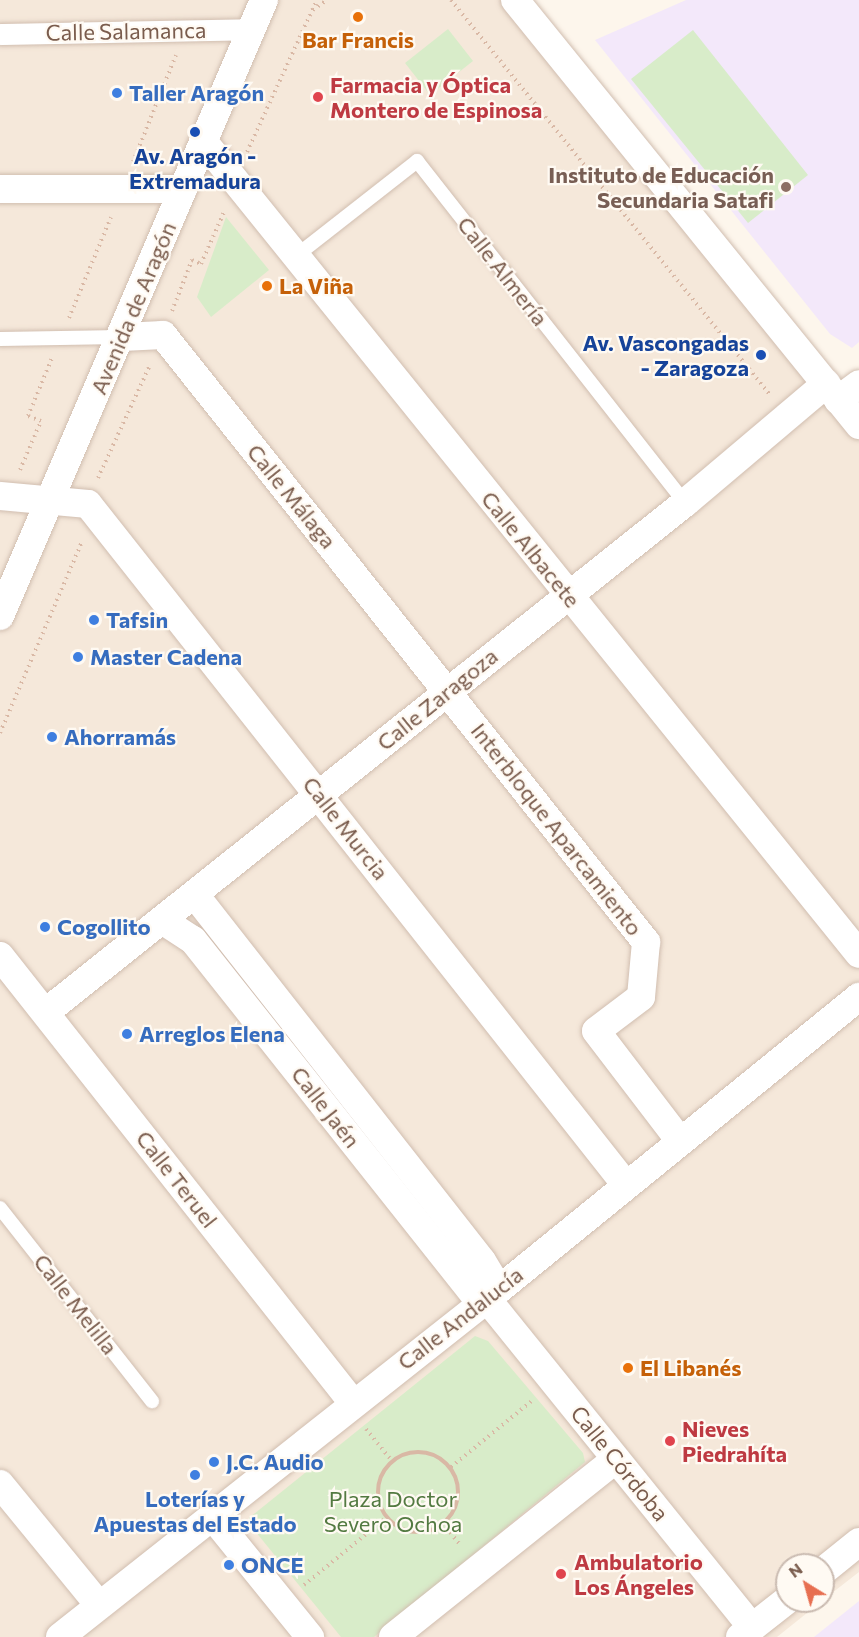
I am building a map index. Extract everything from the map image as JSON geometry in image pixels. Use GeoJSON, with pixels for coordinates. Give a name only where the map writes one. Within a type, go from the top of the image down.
{"type":"FeatureCollection","features":[{"type":"Feature","properties":{"kind":"street","name":"Avenida de Aragón"},"geometry":{"type":"LineString","coordinates":[[0,616],[122,337],[264,0]]}},
{"type":"Feature","properties":{"kind":"street"},"geometry":{"type":"LineString","coordinates":[[515,0],[841,389],[859,425]]}},
{"type":"Feature","properties":{"kind":"street","name":"Calle Salamanca"},"geometry":{"type":"LineString","coordinates":[[0,34],[252,29]]}},
{"type":"Feature","properties":{"kind":"street","name":"Calle Albacete"},"geometry":{"type":"LineString","coordinates":[[204,142],[859,954]]}},
{"type":"Feature","properties":{"kind":"street"},"geometry":{"type":"LineString","coordinates":[[0,189],[183,189]]}},
{"type":"Feature","properties":{"kind":"street","name":"Calle Málaga"},"geometry":{"type":"LineString","coordinates":[[122,337],[163,334],[448,690]]}},
{"type":"Feature","properties":{"kind":"street","name":"Calle Zaragoza"},"geometry":{"type":"LineString","coordinates":[[46,1012],[685,503],[787,417],[841,389]]}},
{"type":"Feature","properties":{"kind":"street","name":"Calle Murcia"},"geometry":{"type":"LineString","coordinates":[[4,496],[88,504],[320,794],[626,1185]]}},
{"type":"Feature","properties":{"kind":"street","name":"Interbloque Aparcamiento"},"geometry":{"type":"LineString","coordinates":[[448,690],[646,942],[641,997],[596,1031],[680,1141]]}},
{"type":"Feature","properties":{"kind":"street","name":"Calle Jaén"},"geometry":{"type":"LineString","coordinates":[[195,895],[482,1261],[489,1297]]}},
{"type":"Feature","properties":{"kind":"street","name":"Calle Jaén"},"geometry":{"type":"LineString","coordinates":[[162,920],[193,940],[489,1297]]}},
{"type":"Feature","properties":{"kind":"street","name":"Calle Teruel"},"geometry":{"type":"LineString","coordinates":[[0,956],[358,1413]]}},
{"type":"Feature","properties":{"kind":"street","name":"Calle Andalucía"},"geometry":{"type":"LineString","coordinates":[[60,1637],[212,1516],[358,1413],[489,1297],[859,997]]}},
{"type":"Feature","properties":{"kind":"street","name":"Calle Córdoba"},"geometry":{"type":"LineString","coordinates":[[489,1297],[616,1459],[746,1632]]}},
{"type":"Feature","properties":{"kind":"street"},"geometry":{"type":"LineString","coordinates":[[393,1637],[616,1459]]}},
{"type":"Feature","properties":{"kind":"street"},"geometry":{"type":"LineString","coordinates":[[0,1484],[99,1605]]}},
{"type":"Feature","properties":{"kind":"street"},"geometry":{"type":"LineString","coordinates":[[212,1516],[310,1637]]}},
{"type":"Feature","properties":{"kind":"street"},"geometry":{"type":"LineString","coordinates":[[835,1561],[859,1542]]}},
{"type":"Feature","properties":{"kind":"street"},"geometry":{"type":"LineString","coordinates":[[746,1632],[775,1609]]}},
{"type":"Feature","properties":{"kind":"lane","name":"Calle Almería"},"geometry":{"type":"LineString","coordinates":[[296,256],[417,161],[685,503]]}},
{"type":"Feature","properties":{"kind":"lane"},"geometry":{"type":"LineString","coordinates":[[0,339],[122,337]]}},
{"type":"Feature","properties":{"kind":"lane","name":"Calle Melilla"},"geometry":{"type":"LineString","coordinates":[[0,1208],[152,1401]]}},
{"type":"Feature","properties":{"kind":"path"},"geometry":{"type":"LineString","coordinates":[[312,11],[327,0]]}},
{"type":"Feature","properties":{"kind":"path"},"geometry":{"type":"LineString","coordinates":[[451,0],[787,417]]}},
{"type":"Feature","properties":{"kind":"path"},"geometry":{"type":"LineString","coordinates":[[4,496],[41,421],[27,416],[187,30]]}},
{"type":"Feature","properties":{"kind":"path"},"geometry":{"type":"LineString","coordinates":[[451,1467],[534,1398]]}},
{"type":"Feature","properties":{"kind":"path"},"geometry":{"type":"LineString","coordinates":[[358,1413],[392,1461]]}},
{"type":"Feature","properties":{"kind":"path"},"geometry":{"type":"LineString","coordinates":[[411,1452],[425,1452],[451,1467],[458,1488],[457,1501],[443,1523],[419,1532],[400,1527],[387,1517],[379,1503],[377,1490],[380,1476],[392,1461],[411,1452]]}},
{"type":"Feature","properties":{"kind":"path"},"geometry":{"type":"LineString","coordinates":[[303,1586],[387,1517]]}},
{"type":"Feature","properties":{"kind":"path"},"geometry":{"type":"LineString","coordinates":[[443,1523],[464,1550]]}},
{"type":"Feature","properties":{"kind":"shaded area"},"geometry":{"type":"Polygon","coordinates":[[[0,0],[515,0],[859,425],[859,1572],[835,1591],[835,1553],[775,1553],[775,1613],[807,1613],[777,1637],[0,1637],[0,0]]]}},
{"type":"Feature","properties":{"kind":"shaded area","name":"Instituto de Educación Secundaria Satafi"},"geometry":{"type":"Polygon","coordinates":[[[686,0],[859,0],[859,342],[852,348],[830,334],[595,40],[686,0]]]}},
{"type":"Feature","properties":{"kind":"shaded area"},"geometry":{"type":"Polygon","coordinates":[[[859,1601],[859,1637],[814,1637],[859,1601]]]}},
{"type":"Feature","properties":{"kind":"green space"},"geometry":{"type":"Polygon","coordinates":[[[448,29],[473,61],[430,95],[405,63],[448,29]]]}},
{"type":"Feature","properties":{"kind":"green space"},"geometry":{"type":"Polygon","coordinates":[[[693,30],[808,175],[748,223],[631,79],[693,30]]]}},
{"type":"Feature","properties":{"kind":"green space"},"geometry":{"type":"Polygon","coordinates":[[[226,217],[269,270],[211,317],[197,297],[226,217]]]}},
{"type":"Feature","properties":{"kind":"green space","name":"Plaza Doctor Severo Ochoa"},"geometry":{"type":"Polygon","coordinates":[[[475,1336],[488,1341],[583,1453],[585,1462],[374,1637],[341,1637],[251,1526],[249,1518],[475,1336]]]}},
{"type":"Feature","properties":{"kind":"place","name":"Bar Francis"},"geometry":{"type":"Point","coordinates":[358,17]}},
{"type":"Feature","properties":{"kind":"place","name":"Taller Aragón"},"geometry":{"type":"Point","coordinates":[117,93]}},
{"type":"Feature","properties":{"kind":"place","name":"Farmacia y Óptica Montero de Espinosa"},"geometry":{"type":"Point","coordinates":[318,97]}},
{"type":"Feature","properties":{"kind":"place","name":"Av. Aragón - Extremadura"},"geometry":{"type":"Point","coordinates":[195,132]}},
{"type":"Feature","properties":{"kind":"place","name":"Instituto de Educación Secundaria Satafi"},"geometry":{"type":"Point","coordinates":[786,187]}},
{"type":"Feature","properties":{"kind":"place","name":"La Viña"},"geometry":{"type":"Point","coordinates":[267,286]}},
{"type":"Feature","properties":{"kind":"place","name":"Av. Vascongadas - Zaragoza"},"geometry":{"type":"Point","coordinates":[761,355]}},
{"type":"Feature","properties":{"kind":"place","name":"Tafsin"},"geometry":{"type":"Point","coordinates":[94,620]}},
{"type":"Feature","properties":{"kind":"place","name":"Master Cadena"},"geometry":{"type":"Point","coordinates":[78,657]}},
{"type":"Feature","properties":{"kind":"place","name":"Ahorramás"},"geometry":{"type":"Point","coordinates":[52,737]}},
{"type":"Feature","properties":{"kind":"place","name":"Cogollito"},"geometry":{"type":"Point","coordinates":[45,927]}},
{"type":"Feature","properties":{"kind":"place","name":"Arreglos Elena"},"geometry":{"type":"Point","coordinates":[127,1034]}},
{"type":"Feature","properties":{"kind":"place","name":"El Libanés"},"geometry":{"type":"Point","coordinates":[628,1368]}},
{"type":"Feature","properties":{"kind":"place","name":"Nieves Piedrahíta"},"geometry":{"type":"Point","coordinates":[670,1441]}},
{"type":"Feature","properties":{"kind":"place","name":"J.C. Audio"},"geometry":{"type":"Point","coordinates":[214,1462]}},
{"type":"Feature","properties":{"kind":"place","name":"Loterías y Apuestas del Estado"},"geometry":{"type":"Point","coordinates":[195,1475]}},
{"type":"Feature","properties":{"kind":"place","name":"ONCE"},"geometry":{"type":"Point","coordinates":[229,1565]}},
{"type":"Feature","properties":{"kind":"place","name":"Ambulatorio Los Ángeles"},"geometry":{"type":"Point","coordinates":[561,1574]}}]}
